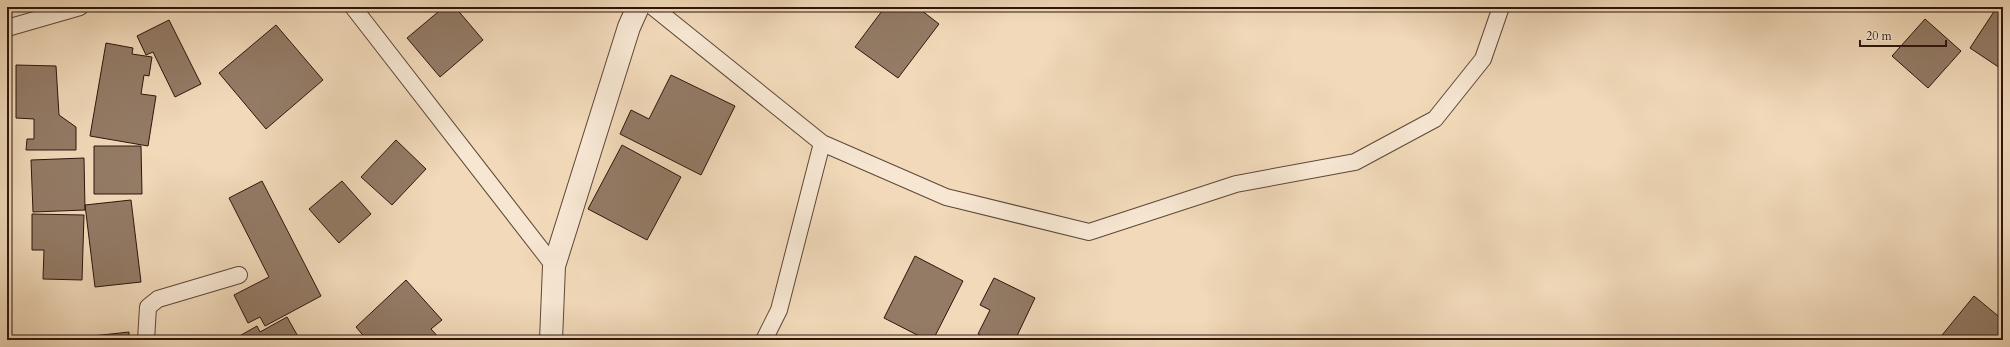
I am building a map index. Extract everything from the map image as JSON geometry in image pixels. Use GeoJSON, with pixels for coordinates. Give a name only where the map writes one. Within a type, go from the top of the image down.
{"type":"FeatureCollection","features":[{"type":"Feature","properties":{"kind":"street"},"geometry":{"type":"LineString","coordinates":[[551,340],[554,266],[628,26],[638,7]]}},
{"type":"Feature","properties":{"kind":"lane"},"geometry":{"type":"LineString","coordinates":[[7,28],[80,7]]}},
{"type":"Feature","properties":{"kind":"lane"},"geometry":{"type":"LineString","coordinates":[[353,7],[554,266]]}},
{"type":"Feature","properties":{"kind":"lane"},"geometry":{"type":"LineString","coordinates":[[653,7],[822,143],[946,197],[1089,232],[1236,184],[1355,162],[1435,119],[1483,59],[1501,7]]}},
{"type":"Feature","properties":{"kind":"lane"},"geometry":{"type":"LineString","coordinates":[[764,340],[778,310],[822,143]]}},
{"type":"Feature","properties":{"kind":"lane"},"geometry":{"type":"LineString","coordinates":[[146,340],[148,307],[158,299],[239,275]]}},
{"type":"Feature","properties":{"kind":"building"},"geometry":{"type":"Polygon","coordinates":[[[28,7],[54,7],[31,15],[28,7]]]}},
{"type":"Feature","properties":{"kind":"building"},"geometry":{"type":"Polygon","coordinates":[[[444,7],[455,7],[483,40],[440,77],[407,38],[444,7]]]}},
{"type":"Feature","properties":{"kind":"building"},"geometry":{"type":"Polygon","coordinates":[[[885,7],[917,7],[939,24],[898,78],[855,47],[885,7]]]}},
{"type":"Feature","properties":{"kind":"building"},"geometry":{"type":"Polygon","coordinates":[[[1997,7],[2003,7],[2003,70],[1970,48],[1997,7]]]}},
{"type":"Feature","properties":{"kind":"building"},"geometry":{"type":"Polygon","coordinates":[[[1925,19],[1961,51],[1928,88],[1892,56],[1925,19]]]}},
{"type":"Feature","properties":{"kind":"building"},"geometry":{"type":"Polygon","coordinates":[[[169,20],[201,84],[175,97],[153,52],[146,55],[137,36],[169,20]]]}},
{"type":"Feature","properties":{"kind":"building"},"geometry":{"type":"Polygon","coordinates":[[[276,25],[323,80],[266,129],[219,73],[276,25]]]}},
{"type":"Feature","properties":{"kind":"building"},"geometry":{"type":"Polygon","coordinates":[[[106,43],[133,48],[132,54],[152,57],[149,76],[144,75],[141,94],[156,96],[148,146],[90,136],[106,43]]]}},
{"type":"Feature","properties":{"kind":"building"},"geometry":{"type":"Polygon","coordinates":[[[16,65],[56,66],[59,115],[76,127],[76,150],[26,150],[27,139],[34,139],[34,119],[16,118],[16,65]]]}},
{"type":"Feature","properties":{"kind":"building"},"geometry":{"type":"Polygon","coordinates":[[[671,75],[735,106],[701,175],[620,134],[631,110],[649,119],[671,75]]]}},
{"type":"Feature","properties":{"kind":"building"},"geometry":{"type":"Polygon","coordinates":[[[396,140],[426,169],[392,205],[361,177],[396,140]]]}},
{"type":"Feature","properties":{"kind":"building"},"geometry":{"type":"Polygon","coordinates":[[[622,145],[681,177],[647,240],[588,209],[622,145]]]}},
{"type":"Feature","properties":{"kind":"building"},"geometry":{"type":"Polygon","coordinates":[[[94,146],[141,146],[142,194],[94,194],[94,146]]]}},
{"type":"Feature","properties":{"kind":"building"},"geometry":{"type":"Polygon","coordinates":[[[84,158],[85,210],[33,212],[31,160],[84,158]]]}},
{"type":"Feature","properties":{"kind":"building"},"geometry":{"type":"Polygon","coordinates":[[[262,181],[321,296],[265,326],[260,317],[248,323],[234,295],[269,277],[229,198],[262,181]]]}},
{"type":"Feature","properties":{"kind":"building"},"geometry":{"type":"Polygon","coordinates":[[[342,181],[371,214],[339,243],[309,209],[342,181]]]}},
{"type":"Feature","properties":{"kind":"building"},"geometry":{"type":"Polygon","coordinates":[[[131,200],[141,282],[95,287],[85,205],[131,200]]]}},
{"type":"Feature","properties":{"kind":"building"},"geometry":{"type":"Polygon","coordinates":[[[32,214],[84,215],[82,280],[43,279],[44,250],[32,250],[32,214]]]}},
{"type":"Feature","properties":{"kind":"building"},"geometry":{"type":"Polygon","coordinates":[[[915,256],[963,281],[933,340],[927,340],[884,318],[915,256]]]}},
{"type":"Feature","properties":{"kind":"building"},"geometry":{"type":"Polygon","coordinates":[[[994,278],[1035,298],[1015,340],[991,340],[978,334],[990,310],[980,305],[994,278]]]}},
{"type":"Feature","properties":{"kind":"building"},"geometry":{"type":"Polygon","coordinates":[[[406,280],[442,320],[431,329],[441,340],[367,340],[356,327],[406,280]]]}},
{"type":"Feature","properties":{"kind":"building"},"geometry":{"type":"Polygon","coordinates":[[[1974,296],[2003,320],[2003,340],[1938,340],[1974,296]]]}},
{"type":"Feature","properties":{"kind":"building"},"geometry":{"type":"Polygon","coordinates":[[[287,317],[300,340],[237,340],[236,338],[257,326],[260,332],[287,317]]]}},
{"type":"Feature","properties":{"kind":"building"},"geometry":{"type":"Polygon","coordinates":[[[129,332],[129,340],[75,340],[74,338],[129,332]]]}}]}
